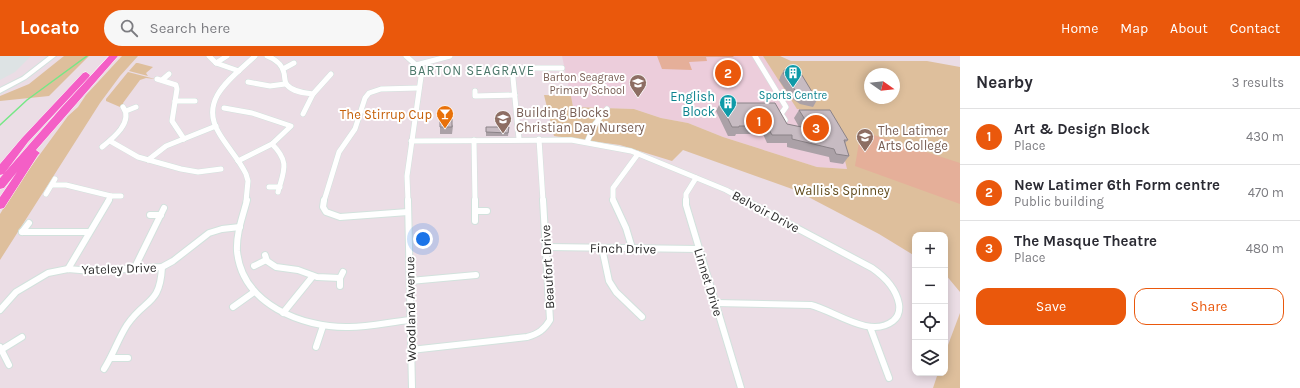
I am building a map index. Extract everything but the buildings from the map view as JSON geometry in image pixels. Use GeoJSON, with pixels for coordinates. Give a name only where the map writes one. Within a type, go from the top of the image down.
{"type":"FeatureCollection","features":[{"type":"Feature","properties":{"kind":"highway"},"geometry":{"type":"LineString","coordinates":[[0,171],[25,140],[68,93],[105,56]]}},
{"type":"Feature","properties":{"kind":"highway"},"geometry":{"type":"LineString","coordinates":[[0,185],[64,110],[114,56]]}},
{"type":"Feature","properties":{"kind":"highway"},"geometry":{"type":"LineString","coordinates":[[0,205],[64,110]]}},
{"type":"Feature","properties":{"kind":"highway"},"geometry":{"type":"LineString","coordinates":[[0,164],[25,140]]}},
{"type":"Feature","properties":{"kind":"street"},"geometry":{"type":"LineString","coordinates":[[0,91],[24,78],[53,56]]}},
{"type":"Feature","properties":{"kind":"street"},"geometry":{"type":"LineString","coordinates":[[209,56],[216,63],[239,71]]}},
{"type":"Feature","properties":{"kind":"street"},"geometry":{"type":"LineString","coordinates":[[216,63],[227,56]]}},
{"type":"Feature","properties":{"kind":"street"},"geometry":{"type":"LineString","coordinates":[[255,56],[223,86],[214,102],[213,118],[216,126],[248,180],[248,191],[237,249],[238,262],[246,282],[254,292],[269,305],[283,313],[303,321],[323,326],[342,327],[410,320]]}},
{"type":"Feature","properties":{"kind":"street"},"geometry":{"type":"LineString","coordinates":[[267,56],[275,59],[283,69],[285,84]]}},
{"type":"Feature","properties":{"kind":"street"},"geometry":{"type":"LineString","coordinates":[[406,56],[416,65],[450,56]]}},
{"type":"Feature","properties":{"kind":"street"},"geometry":{"type":"LineString","coordinates":[[755,56],[786,107],[781,114],[787,124]]}},
{"type":"Feature","properties":{"kind":"street"},"geometry":{"type":"LineString","coordinates":[[283,69],[294,63]]}},
{"type":"Feature","properties":{"kind":"street","name":"Woodland Avenue"},"geometry":{"type":"LineString","coordinates":[[412,388],[408,176],[411,141],[422,77],[416,65]]}},
{"type":"Feature","properties":{"kind":"street"},"geometry":{"type":"LineString","coordinates":[[504,68],[556,70],[562,68]]}},
{"type":"Feature","properties":{"kind":"street"},"geometry":{"type":"LineString","coordinates":[[512,68],[519,140]]}},
{"type":"Feature","properties":{"kind":"street"},"geometry":{"type":"LineString","coordinates":[[169,74],[159,79],[176,85],[177,89],[172,121],[184,139]]}},
{"type":"Feature","properties":{"kind":"street"},"geometry":{"type":"LineString","coordinates":[[303,114],[313,94],[332,74]]}},
{"type":"Feature","properties":{"kind":"street"},"geometry":{"type":"LineString","coordinates":[[252,81],[270,86],[285,84],[294,90],[313,94]]}},
{"type":"Feature","properties":{"kind":"street"},"geometry":{"type":"LineString","coordinates":[[408,212],[340,217],[326,212],[323,207],[339,152],[355,129],[365,98],[369,93],[381,88],[420,88]]}},
{"type":"Feature","properties":{"kind":"street"},"geometry":{"type":"LineString","coordinates":[[189,100],[194,94]]}},
{"type":"Feature","properties":{"kind":"street"},"geometry":{"type":"LineString","coordinates":[[475,96],[515,95]]}},
{"type":"Feature","properties":{"kind":"street"},"geometry":{"type":"LineString","coordinates":[[175,101],[195,101]]}},
{"type":"Feature","properties":{"kind":"street"},"geometry":{"type":"LineString","coordinates":[[102,147],[110,141],[126,122],[124,109],[136,107]]}},
{"type":"Feature","properties":{"kind":"street"},"geometry":{"type":"LineString","coordinates":[[587,142],[590,132],[600,114],[607,109]]}},
{"type":"Feature","properties":{"kind":"street"},"geometry":{"type":"LineString","coordinates":[[227,110],[252,113],[291,126]]}},
{"type":"Feature","properties":{"kind":"street"},"geometry":{"type":"LineString","coordinates":[[238,161],[272,144],[291,126],[295,120]]}},
{"type":"Feature","properties":{"kind":"street"},"geometry":{"type":"LineString","coordinates":[[148,160],[166,146],[216,126]]}},
{"type":"Feature","properties":{"kind":"street","name":"Belvoir Drive"},"geometry":{"type":"LineString","coordinates":[[411,141],[539,139],[587,142],[631,151],[747,201],[872,268],[882,275],[890,284],[897,294],[900,306],[899,312],[891,323],[870,327],[860,325],[831,311],[811,305],[716,303]]}},
{"type":"Feature","properties":{"kind":"street","name":"Beaufort Drive"},"geometry":{"type":"LineString","coordinates":[[411,350],[527,337],[538,334],[546,329],[550,320],[547,246],[539,139]]}},
{"type":"Feature","properties":{"kind":"street"},"geometry":{"type":"LineString","coordinates":[[474,140],[475,221]]}},
{"type":"Feature","properties":{"kind":"street"},"geometry":{"type":"LineString","coordinates":[[110,141],[138,157],[190,171],[221,169]]}},
{"type":"Feature","properties":{"kind":"street"},"geometry":{"type":"LineString","coordinates":[[269,187],[279,189],[283,176],[285,160],[282,153],[272,144]]}},
{"type":"Feature","properties":{"kind":"street"},"geometry":{"type":"LineString","coordinates":[[632,248],[626,228],[612,198],[613,188],[638,154]]}},
{"type":"Feature","properties":{"kind":"street"},"geometry":{"type":"LineString","coordinates":[[212,170],[213,164]]}},
{"type":"Feature","properties":{"kind":"street","name":"Linnet Drive"},"geometry":{"type":"LineString","coordinates":[[696,178],[688,189],[685,200],[741,388]]}},
{"type":"Feature","properties":{"kind":"street"},"geometry":{"type":"LineString","coordinates":[[46,194],[54,182],[111,196],[121,196]]}},
{"type":"Feature","properties":{"kind":"street"},"geometry":{"type":"LineString","coordinates":[[68,269],[111,196]]}},
{"type":"Feature","properties":{"kind":"street"},"geometry":{"type":"LineString","coordinates":[[134,269],[164,208]]}},
{"type":"Feature","properties":{"kind":"street"},"geometry":{"type":"LineString","coordinates":[[475,211],[487,211]]}},
{"type":"Feature","properties":{"kind":"street"},"geometry":{"type":"LineString","coordinates":[[150,215],[161,215]]}},
{"type":"Feature","properties":{"kind":"street"},"geometry":{"type":"LineString","coordinates":[[29,223],[22,232],[89,232]]}},
{"type":"Feature","properties":{"kind":"street","name":"Yateley Drive"},"geometry":{"type":"LineString","coordinates":[[0,310],[16,292],[39,276],[68,269],[92,271],[162,266],[173,261],[209,233],[222,229],[240,227]]}},
{"type":"Feature","properties":{"kind":"street","name":"Finch Drive"},"geometry":{"type":"LineString","coordinates":[[547,246],[699,249]]}},
{"type":"Feature","properties":{"kind":"street"},"geometry":{"type":"LineString","coordinates":[[602,248],[609,281],[616,292],[642,317]]}},
{"type":"Feature","properties":{"kind":"street"},"geometry":{"type":"LineString","coordinates":[[254,266],[266,257],[274,266],[283,269],[303,271],[313,276],[341,275],[340,286]]}},
{"type":"Feature","properties":{"kind":"street"},"geometry":{"type":"LineString","coordinates":[[104,369],[112,358],[128,324],[159,292],[162,281],[162,266]]}},
{"type":"Feature","properties":{"kind":"street"},"geometry":{"type":"LineString","coordinates":[[410,281],[476,275]]}},
{"type":"Feature","properties":{"kind":"street"},"geometry":{"type":"LineString","coordinates":[[283,313],[293,300],[300,294],[313,276]]}},
{"type":"Feature","properties":{"kind":"street"},"geometry":{"type":"LineString","coordinates":[[233,308],[254,292]]}},
{"type":"Feature","properties":{"kind":"street"},"geometry":{"type":"LineString","coordinates":[[316,347],[323,326]]}},
{"type":"Feature","properties":{"kind":"street"},"geometry":{"type":"LineString","coordinates":[[870,327],[889,378]]}},
{"type":"Feature","properties":{"kind":"street"},"geometry":{"type":"LineString","coordinates":[[9,365],[1,348],[22,338]]}},
{"type":"Feature","properties":{"kind":"street"},"geometry":{"type":"LineString","coordinates":[[112,358],[128,358]]}},
{"type":"Feature","properties":{"kind":"shaded area"},"geometry":{"type":"Polygon","coordinates":[[[0,56],[31,56],[15,72],[0,80],[0,56]]]}},
{"type":"Feature","properties":{"kind":"shaded area","name":"The Latimer Arts College"},"geometry":{"type":"Polygon","coordinates":[[[562,56],[763,56],[771,67],[960,67],[847,169],[817,167],[723,137],[688,123],[661,118],[634,109],[573,107],[562,56]]]}},
{"type":"Feature","properties":{"kind":"shaded area"},"geometry":{"type":"Polygon","coordinates":[[[657,56],[734,57],[706,57],[707,61],[689,62],[692,70],[662,69],[657,56]]]}},
{"type":"Feature","properties":{"kind":"shaded area"},"geometry":{"type":"Polygon","coordinates":[[[861,131],[960,163],[960,204],[855,166],[861,131]]]}},
{"type":"Feature","properties":{"kind":"green space"},"geometry":{"type":"Polygon","coordinates":[[[64,56],[89,56],[49,96],[0,101],[0,96],[29,84],[64,56]]]}},
{"type":"Feature","properties":{"kind":"green space"},"geometry":{"type":"Polygon","coordinates":[[[122,56],[138,56],[120,76],[100,103],[0,260],[0,214],[19,183],[68,116],[78,107],[86,95],[122,56]]]}},
{"type":"Feature","properties":{"kind":"green space","name":"Wallis's Spinney"},"geometry":{"type":"Polygon","coordinates":[[[763,56],[780,56],[791,61],[927,61],[960,67],[960,292],[948,278],[948,232],[912,232],[912,254],[879,234],[795,190],[683,150],[672,161],[620,145],[554,136],[544,95],[571,96],[573,107],[634,109],[661,118],[688,123],[723,137],[817,167],[847,169],[843,152],[805,110],[797,109],[763,56]]]}},
{"type":"Feature","properties":{"kind":"green space"},"geometry":{"type":"Polygon","coordinates":[[[136,63],[153,67],[146,73],[148,76],[129,71],[136,63]]]}},
{"type":"Feature","properties":{"kind":"green space"},"geometry":{"type":"Polygon","coordinates":[[[128,72],[155,79],[146,78],[140,80],[123,103],[124,106],[120,107],[106,101],[106,99],[128,72]]]}},
{"type":"Feature","properties":{"kind":"green space"},"geometry":{"type":"Polygon","coordinates":[[[960,313],[960,388],[933,388],[937,376],[948,376],[948,345],[960,313]]]}},
{"type":"Feature","properties":{"kind":"waterway"},"geometry":{"type":"LineString","coordinates":[[0,125],[27,100],[87,56]]}},
{"type":"Feature","properties":{"kind":"place","name":"New Latimer 6th Form centre"},"geometry":{"type":"Point","coordinates":[728,73]}},
{"type":"Feature","properties":{"kind":"place","name":"Sports Centre"},"geometry":{"type":"Point","coordinates":[793,88]}},
{"type":"Feature","properties":{"kind":"place","name":"Barton Seagrave Primary School"},"geometry":{"type":"Point","coordinates":[638,98]}},
{"type":"Feature","properties":{"kind":"place","name":"English Block"},"geometry":{"type":"Point","coordinates":[728,118]}},
{"type":"Feature","properties":{"kind":"place","name":"Art & Design Block"},"geometry":{"type":"Point","coordinates":[759,121]}},
{"type":"Feature","properties":{"kind":"place","name":"The Masque Theatre"},"geometry":{"type":"Point","coordinates":[816,128]}},
{"type":"Feature","properties":{"kind":"place","name":"The Stirrup Cup"},"geometry":{"type":"Point","coordinates":[445,129]}},
{"type":"Feature","properties":{"kind":"place","name":"Building Blocks Christian Day Nursery"},"geometry":{"type":"Point","coordinates":[503,134]}},
{"type":"Feature","properties":{"kind":"place","name":"The Latimer Arts College"},"geometry":{"type":"Point","coordinates":[865,152]}},
{"type":"Feature","properties":{"kind":"district","name":"BARTON SEAGRAVE"},"geometry":{"type":"Point","coordinates":[472,70]}}]}
